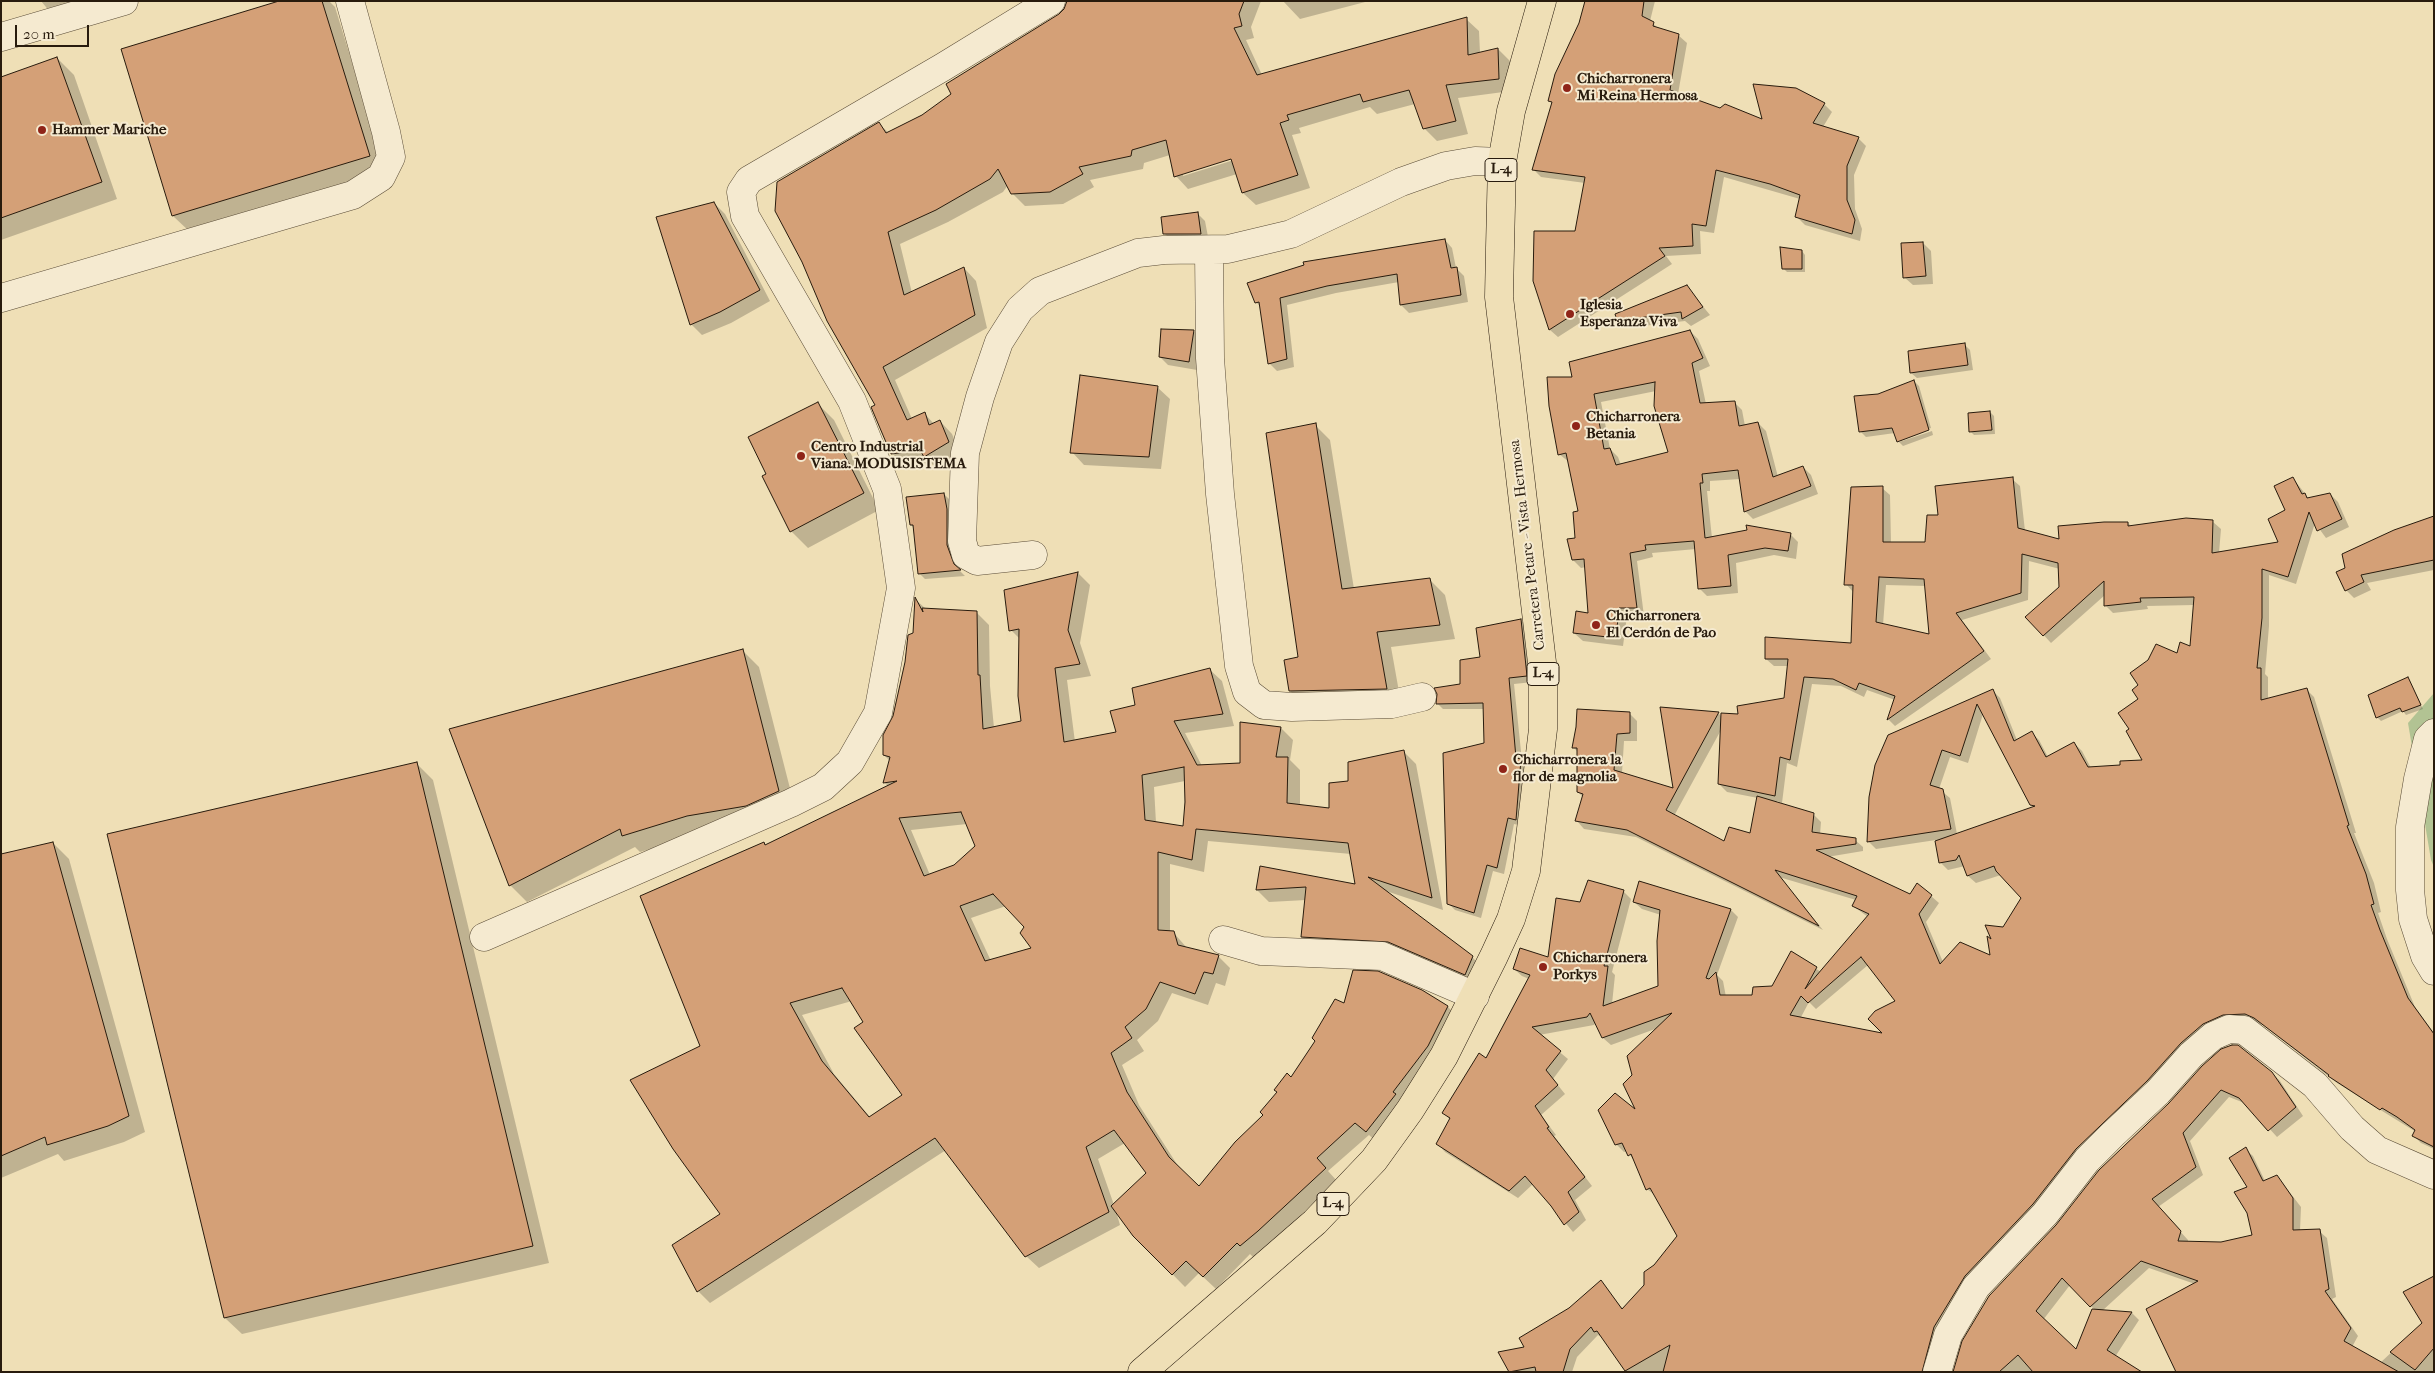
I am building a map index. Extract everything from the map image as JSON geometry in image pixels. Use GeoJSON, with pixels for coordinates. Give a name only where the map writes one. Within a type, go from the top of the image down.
{"type":"FeatureCollection","features":[{"type":"Feature","properties":{"kind":"main road","name":"Carretera Petare - Vista Hermosa"},"geometry":{"type":"LineString","coordinates":[[1142,1372],[1315,1222],[1374,1160],[1410,1110],[1444,1056],[1476,996],[1511,919],[1526,871],[1544,729],[1541,645],[1499,297],[1502,162],[1511,111],[1542,1]]}},
{"type":"Feature","properties":{"kind":"street"},"geometry":{"type":"LineString","coordinates":[[1,38],[124,1]]}},
{"type":"Feature","properties":{"kind":"street"},"geometry":{"type":"LineString","coordinates":[[1,298],[353,195],[382,177],[391,157],[386,132],[350,1]]}},
{"type":"Feature","properties":{"kind":"street"},"geometry":{"type":"LineString","coordinates":[[484,937],[791,803],[822,787],[850,762],[878,713],[901,588],[887,489],[852,401],[745,216],[742,192],[749,180],[943,67],[1051,1]]}},
{"type":"Feature","properties":{"kind":"street"},"geometry":{"type":"LineString","coordinates":[[1033,555],[977,561],[966,555],[962,541],[965,453],[980,397],[999,342],[1020,309],[1040,291],[1138,253],[1164,250],[1228,249],[1291,234],[1401,182],[1446,166],[1475,161],[1502,162]]}},
{"type":"Feature","properties":{"kind":"street"},"geometry":{"type":"LineString","coordinates":[[1208,250],[1210,358],[1220,494],[1239,666],[1247,692],[1264,705],[1292,707],[1392,704],[1422,698]]}},
{"type":"Feature","properties":{"kind":"street"},"geometry":{"type":"LineString","coordinates":[[2434,733],[2428,739],[2418,779],[2410,827],[2410,890],[2413,918],[2425,956],[2434,971]]}},
{"type":"Feature","properties":{"kind":"street"},"geometry":{"type":"LineString","coordinates":[[1224,940],[1261,951],[1382,956],[1476,996]]}},
{"type":"Feature","properties":{"kind":"street"},"geometry":{"type":"LineString","coordinates":[[1937,1372],[1948,1335],[1976,1287],[2045,1214],[2087,1160],[2158,1092],[2191,1055],[2213,1036],[2229,1029],[2244,1030],[2315,1085],[2352,1128],[2377,1150],[2434,1174]]}},
{"type":"Feature","properties":{"kind":"green space"},"geometry":{"type":"Polygon","coordinates":[[[2434,693],[2434,867],[2431,860],[2408,723],[2434,693]]]}},
{"type":"Feature","properties":{"kind":"building"},"geometry":{"type":"Polygon","coordinates":[[[279,1],[322,1],[370,156],[172,216],[121,49],[279,1]]]}},
{"type":"Feature","properties":{"kind":"building"},"geometry":{"type":"Polygon","coordinates":[[[1067,1],[1244,1],[1239,14],[1242,26],[1234,28],[1257,75],[1467,17],[1468,55],[1498,48],[1499,79],[1446,85],[1456,121],[1423,129],[1409,90],[1363,102],[1360,94],[1287,115],[1289,120],[1280,123],[1298,175],[1242,193],[1231,159],[1174,177],[1166,140],[1132,150],[1131,156],[1079,167],[1083,174],[1050,192],[1011,194],[998,169],[990,179],[936,210],[888,232],[904,295],[964,267],[975,315],[883,367],[907,420],[925,412],[929,425],[940,420],[949,442],[924,457],[920,450],[891,454],[871,407],[875,405],[827,321],[802,262],[775,211],[777,182],[879,122],[886,133],[922,115],[951,94],[946,84],[1059,14],[1064,9],[1067,1]]]}},
{"type":"Feature","properties":{"kind":"building"},"geometry":{"type":"Polygon","coordinates":[[[1585,1],[1644,1],[1642,16],[1654,22],[1653,26],[1679,34],[1670,90],[1720,108],[1725,104],[1762,119],[1753,84],[1796,88],[1825,103],[1813,123],[1859,137],[1847,166],[1847,200],[1855,220],[1852,234],[1795,217],[1800,195],[1770,184],[1716,170],[1706,226],[1692,224],[1693,246],[1659,248],[1665,256],[1549,330],[1533,281],[1534,231],[1575,231],[1585,177],[1532,170],[1552,102],[1548,101],[1555,74],[1579,23],[1585,1]]]}},
{"type":"Feature","properties":{"kind":"building","name":"Hammer Mariche"},"geometry":{"type":"Polygon","coordinates":[[[57,57],[102,182],[1,218],[1,77],[57,57]]]}},
{"type":"Feature","properties":{"kind":"building"},"geometry":{"type":"Polygon","coordinates":[[[714,202],[760,290],[720,312],[690,325],[656,217],[714,202]]]}},
{"type":"Feature","properties":{"kind":"building"},"geometry":{"type":"Polygon","coordinates":[[[1198,212],[1201,234],[1163,234],[1161,217],[1198,212]]]}},
{"type":"Feature","properties":{"kind":"building"},"geometry":{"type":"Polygon","coordinates":[[[1445,239],[1451,268],[1457,267],[1461,295],[1400,305],[1397,274],[1327,286],[1280,298],[1287,359],[1268,364],[1259,302],[1255,303],[1247,283],[1304,265],[1303,262],[1445,239]]]}},
{"type":"Feature","properties":{"kind":"building"},"geometry":{"type":"Polygon","coordinates":[[[1923,242],[1926,276],[1903,278],[1901,243],[1923,242]]]}},
{"type":"Feature","properties":{"kind":"building"},"geometry":{"type":"Polygon","coordinates":[[[1780,247],[1802,250],[1802,269],[1782,269],[1780,247]]]}},
{"type":"Feature","properties":{"kind":"building"},"geometry":{"type":"Polygon","coordinates":[[[1687,285],[1703,307],[1682,319],[1681,312],[1617,321],[1615,314],[1687,285]]]}},
{"type":"Feature","properties":{"kind":"building"},"geometry":{"type":"Polygon","coordinates":[[[1161,329],[1194,330],[1189,362],[1159,357],[1161,329]]]}},
{"type":"Feature","properties":{"kind":"building"},"geometry":{"type":"Polygon","coordinates":[[[1690,330],[1703,358],[1692,363],[1700,403],[1735,401],[1739,426],[1758,422],[1773,477],[1803,466],[1811,486],[1744,512],[1738,470],[1702,474],[1703,483],[1700,483],[1705,538],[1747,530],[1746,525],[1791,533],[1788,551],[1765,548],[1728,555],[1731,586],[1698,589],[1694,541],[1645,545],[1646,550],[1630,553],[1637,608],[1619,608],[1616,638],[1573,633],[1576,611],[1588,613],[1584,559],[1572,560],[1567,539],[1575,538],[1573,512],[1578,511],[1566,453],[1558,455],[1549,406],[1547,377],[1572,377],[1569,362],[1690,330]],[[1655,382],[1594,394],[1604,449],[1610,448],[1616,465],[1668,452],[1654,406],[1655,382]]]}},
{"type":"Feature","properties":{"kind":"building"},"geometry":{"type":"Polygon","coordinates":[[[1965,343],[1968,365],[1910,373],[1908,351],[1965,343]]]}},
{"type":"Feature","properties":{"kind":"building"},"geometry":{"type":"Polygon","coordinates":[[[1080,375],[1158,386],[1149,457],[1070,453],[1080,375]]]}},
{"type":"Feature","properties":{"kind":"building"},"geometry":{"type":"Polygon","coordinates":[[[1914,380],[1929,430],[1897,442],[1892,428],[1859,432],[1854,396],[1878,394],[1914,380]]]}},
{"type":"Feature","properties":{"kind":"building","name":"Centro Industrial Viana. MODUSISTEMA"},"geometry":{"type":"Polygon","coordinates":[[[818,402],[864,493],[790,532],[762,476],[766,474],[748,437],[818,402]]]}},
{"type":"Feature","properties":{"kind":"building"},"geometry":{"type":"Polygon","coordinates":[[[1990,411],[1992,430],[1969,432],[1968,413],[1990,411]]]}},
{"type":"Feature","properties":{"kind":"building"},"geometry":{"type":"Polygon","coordinates":[[[1316,423],[1342,589],[1430,578],[1440,625],[1377,632],[1387,689],[1289,691],[1284,660],[1298,657],[1266,433],[1316,423]]]}},
{"type":"Feature","properties":{"kind":"building"},"geometry":{"type":"Polygon","coordinates":[[[2013,477],[2018,528],[2059,539],[2058,526],[2128,522],[2128,526],[2186,518],[2213,520],[2212,553],[2278,542],[2268,519],[2285,510],[2274,486],[2293,477],[2302,494],[2305,493],[2307,498],[2330,493],[2342,519],[2317,531],[2309,512],[2288,577],[2262,569],[2262,618],[2257,668],[2261,668],[2261,700],[2307,688],[2349,825],[2347,826],[2366,874],[2374,904],[2371,905],[2380,930],[2408,998],[2434,1034],[2434,1147],[2412,1136],[2415,1130],[2397,1117],[2382,1108],[2380,1110],[2328,1076],[2254,1018],[2245,1014],[2223,1015],[2203,1024],[2181,1043],[2147,1081],[2076,1149],[2033,1204],[1965,1276],[1934,1327],[1922,1372],[1663,1372],[1670,1345],[1625,1371],[1597,1331],[1594,1332],[1591,1327],[1570,1349],[1563,1372],[1536,1372],[1535,1367],[1509,1372],[1498,1352],[1524,1347],[1519,1338],[1569,1308],[1601,1280],[1622,1309],[1644,1285],[1644,1272],[1654,1265],[1677,1236],[1650,1188],[1646,1190],[1631,1154],[1628,1156],[1622,1143],[1615,1145],[1598,1110],[1615,1093],[1635,1109],[1623,1084],[1632,1075],[1627,1056],[1672,1013],[1602,1038],[1590,1013],[1587,1017],[1532,1027],[1561,1051],[1546,1070],[1558,1085],[1535,1106],[1549,1127],[1547,1128],[1585,1177],[1568,1192],[1579,1212],[1564,1225],[1551,1206],[1525,1176],[1509,1191],[1436,1144],[1450,1118],[1442,1113],[1479,1053],[1486,1058],[1530,975],[1513,969],[1520,948],[1548,957],[1556,898],[1580,902],[1588,880],[1624,890],[1604,966],[1608,966],[1603,1006],[1658,986],[1657,941],[1660,910],[1633,902],[1639,881],[1731,909],[1706,978],[1709,979],[1716,972],[1720,995],[1752,995],[1753,987],[1772,986],[1791,951],[1817,967],[1805,989],[1869,914],[1852,906],[1857,896],[1775,870],[1819,926],[1627,830],[1575,821],[1583,794],[1577,792],[1577,748],[1572,748],[1577,709],[1630,712],[1630,733],[1617,734],[1614,770],[1673,788],[1660,707],[1719,712],[1666,810],[1724,841],[1729,827],[1750,833],[1757,796],[1814,813],[1812,832],[1856,838],[1856,844],[1816,850],[1910,894],[1917,883],[1932,895],[1919,914],[1940,964],[1960,942],[1990,955],[1987,936],[1991,939],[1985,925],[2003,927],[2021,898],[1996,871],[1994,866],[1967,876],[1959,855],[1956,860],[1939,863],[1935,841],[2035,806],[2030,805],[1977,704],[1960,756],[1942,750],[1930,785],[1943,789],[1951,829],[1867,842],[1869,797],[1875,765],[1888,735],[1993,689],[2014,741],[2032,731],[2046,757],[2074,742],[2088,767],[2120,765],[2120,761],[2142,760],[2126,731],[2129,729],[2118,713],[2138,699],[2132,690],[2138,685],[2130,673],[2148,660],[2156,644],[2177,653],[2180,642],[2190,646],[2194,597],[2140,598],[2141,602],[2104,606],[2104,581],[2043,636],[2025,617],[2059,587],[2058,563],[2022,554],[2021,593],[1956,613],[1984,651],[1887,720],[1895,696],[1859,683],[1856,690],[1833,679],[1804,677],[1790,760],[1780,757],[1775,796],[1718,784],[1721,713],[1738,714],[1737,706],[1784,698],[1788,659],[1765,659],[1765,637],[1851,643],[1853,585],[1844,585],[1851,487],[1883,486],[1883,542],[1925,542],[1927,515],[1938,515],[1935,486],[2013,477]],[[1879,577],[1876,622],[1929,634],[1924,579],[1879,577]],[[1861,957],[1808,1003],[1801,996],[1790,1015],[1882,1033],[1868,1019],[1875,1011],[1895,1001],[1861,957]]]}},
{"type":"Feature","properties":{"kind":"building"},"geometry":{"type":"Polygon","coordinates":[[[944,493],[947,509],[947,545],[954,564],[961,570],[918,574],[913,525],[910,525],[906,497],[944,493]]]}},
{"type":"Feature","properties":{"kind":"building"},"geometry":{"type":"Polygon","coordinates":[[[2434,516],[2434,560],[2361,575],[2364,582],[2345,591],[2336,572],[2345,568],[2342,554],[2394,530],[2434,516]]]}},
{"type":"Feature","properties":{"kind":"building"},"geometry":{"type":"Polygon","coordinates":[[[1078,572],[1068,630],[1080,664],[1055,668],[1064,742],[1116,732],[1110,711],[1135,705],[1132,688],[1210,668],[1223,714],[1174,721],[1197,765],[1240,763],[1240,722],[1281,727],[1276,757],[1288,757],[1287,803],[1329,808],[1329,783],[1348,781],[1348,762],[1404,750],[1432,898],[1368,877],[1473,956],[1465,975],[1388,942],[1301,937],[1306,887],[1256,890],[1260,866],[1355,884],[1348,843],[1196,829],[1192,860],[1158,852],[1158,930],[1174,931],[1178,945],[1219,955],[1213,974],[1204,972],[1195,994],[1160,982],[1146,1009],[1125,1027],[1132,1038],[1111,1053],[1127,1092],[1169,1157],[1199,1186],[1235,1142],[1263,1115],[1260,1112],[1277,1092],[1274,1090],[1287,1073],[1291,1077],[1315,1041],[1312,1038],[1335,999],[1344,1003],[1353,970],[1378,971],[1422,990],[1448,1006],[1428,1046],[1393,1092],[1396,1094],[1366,1132],[1355,1123],[1317,1158],[1326,1168],[1258,1231],[1240,1246],[1237,1243],[1203,1277],[1186,1261],[1172,1275],[1133,1236],[1111,1206],[1146,1173],[1114,1130],[1086,1147],[1109,1212],[1025,1257],[935,1138],[697,1292],[672,1245],[720,1214],[673,1149],[630,1080],[700,1046],[640,896],[764,842],[765,845],[897,781],[883,783],[890,757],[883,755],[883,735],[893,716],[905,662],[908,635],[913,633],[915,597],[923,612],[922,608],[977,611],[978,675],[980,675],[983,729],[1021,721],[1018,696],[1019,629],[1009,631],[1004,590],[1078,572]],[[1184,767],[1142,775],[1145,820],[1183,826],[1185,802],[1184,767]],[[961,812],[899,818],[924,876],[954,865],[975,846],[961,812]],[[993,894],[960,906],[985,961],[1031,948],[1020,933],[1024,927],[993,894]],[[842,988],[790,1003],[822,1061],[869,1117],[902,1095],[854,1028],[863,1022],[842,988]]]}},
{"type":"Feature","properties":{"kind":"building"},"geometry":{"type":"Polygon","coordinates":[[[1521,619],[1527,676],[1509,678],[1516,758],[1521,759],[1516,820],[1508,818],[1497,868],[1487,865],[1474,913],[1447,904],[1443,753],[1484,743],[1483,703],[1436,704],[1437,694],[1434,688],[1460,684],[1460,660],[1480,657],[1476,628],[1521,619]]]}},
{"type":"Feature","properties":{"kind":"building"},"geometry":{"type":"Polygon","coordinates":[[[743,649],[779,791],[746,806],[687,816],[622,836],[620,829],[509,886],[449,729],[743,649]]]}},
{"type":"Feature","properties":{"kind":"building"},"geometry":{"type":"Polygon","coordinates":[[[2408,677],[2421,705],[2402,712],[2400,708],[2376,718],[2368,695],[2408,677]]]}},
{"type":"Feature","properties":{"kind":"building"},"geometry":{"type":"Polygon","coordinates":[[[417,762],[533,1246],[224,1318],[107,834],[417,762]]]}},
{"type":"Feature","properties":{"kind":"building"},"geometry":{"type":"Polygon","coordinates":[[[53,842],[129,1116],[108,1126],[47,1145],[45,1137],[1,1156],[1,854],[53,842]]]}},
{"type":"Feature","properties":{"kind":"building"},"geometry":{"type":"Polygon","coordinates":[[[2238,1045],[2272,1072],[2296,1107],[2268,1131],[2239,1098],[2221,1090],[2183,1133],[2196,1167],[2152,1199],[2181,1231],[2178,1241],[2221,1242],[2252,1235],[2247,1213],[2234,1192],[2247,1187],[2229,1158],[2246,1147],[2263,1181],[2277,1175],[2293,1198],[2293,1230],[2320,1229],[2329,1289],[2325,1291],[2351,1328],[2344,1341],[2399,1372],[2176,1372],[2146,1309],[2198,1281],[2141,1261],[2090,1307],[2062,1278],[2036,1311],[2076,1349],[2092,1309],[2132,1312],[2107,1350],[2142,1372],[2033,1372],[2018,1355],[1999,1372],[1953,1372],[1962,1341],[1989,1296],[2056,1225],[2099,1170],[2169,1103],[2202,1066],[2221,1049],[2238,1045]]]}},
{"type":"Feature","properties":{"kind":"building"},"geometry":{"type":"Polygon","coordinates":[[[2434,1276],[2434,1348],[2415,1370],[2390,1352],[2422,1323],[2403,1292],[2434,1276]]]}},
{"type":"Feature","properties":{"kind":"place","name":"Chicharronera Mi Reina Hermosa"},"geometry":{"type":"Point","coordinates":[1567,88]}},
{"type":"Feature","properties":{"kind":"place","name":"Hammer Mariche"},"geometry":{"type":"Point","coordinates":[42,130]}},
{"type":"Feature","properties":{"kind":"place","name":"Iglesia Esperanza Viva"},"geometry":{"type":"Point","coordinates":[1570,314]}},
{"type":"Feature","properties":{"kind":"place","name":"Chicharronera Betania"},"geometry":{"type":"Point","coordinates":[1576,426]}},
{"type":"Feature","properties":{"kind":"place","name":"Centro Industrial Viana. MODUSISTEMA"},"geometry":{"type":"Point","coordinates":[801,456]}},
{"type":"Feature","properties":{"kind":"place","name":"Chicharronera El Cerdón de Pao"},"geometry":{"type":"Point","coordinates":[1596,625]}},
{"type":"Feature","properties":{"kind":"place","name":"Chicharronera la flor de magnolia"},"geometry":{"type":"Point","coordinates":[1503,769]}},
{"type":"Feature","properties":{"kind":"place","name":"Chicharronera Porkys"},"geometry":{"type":"Point","coordinates":[1543,967]}}]}
